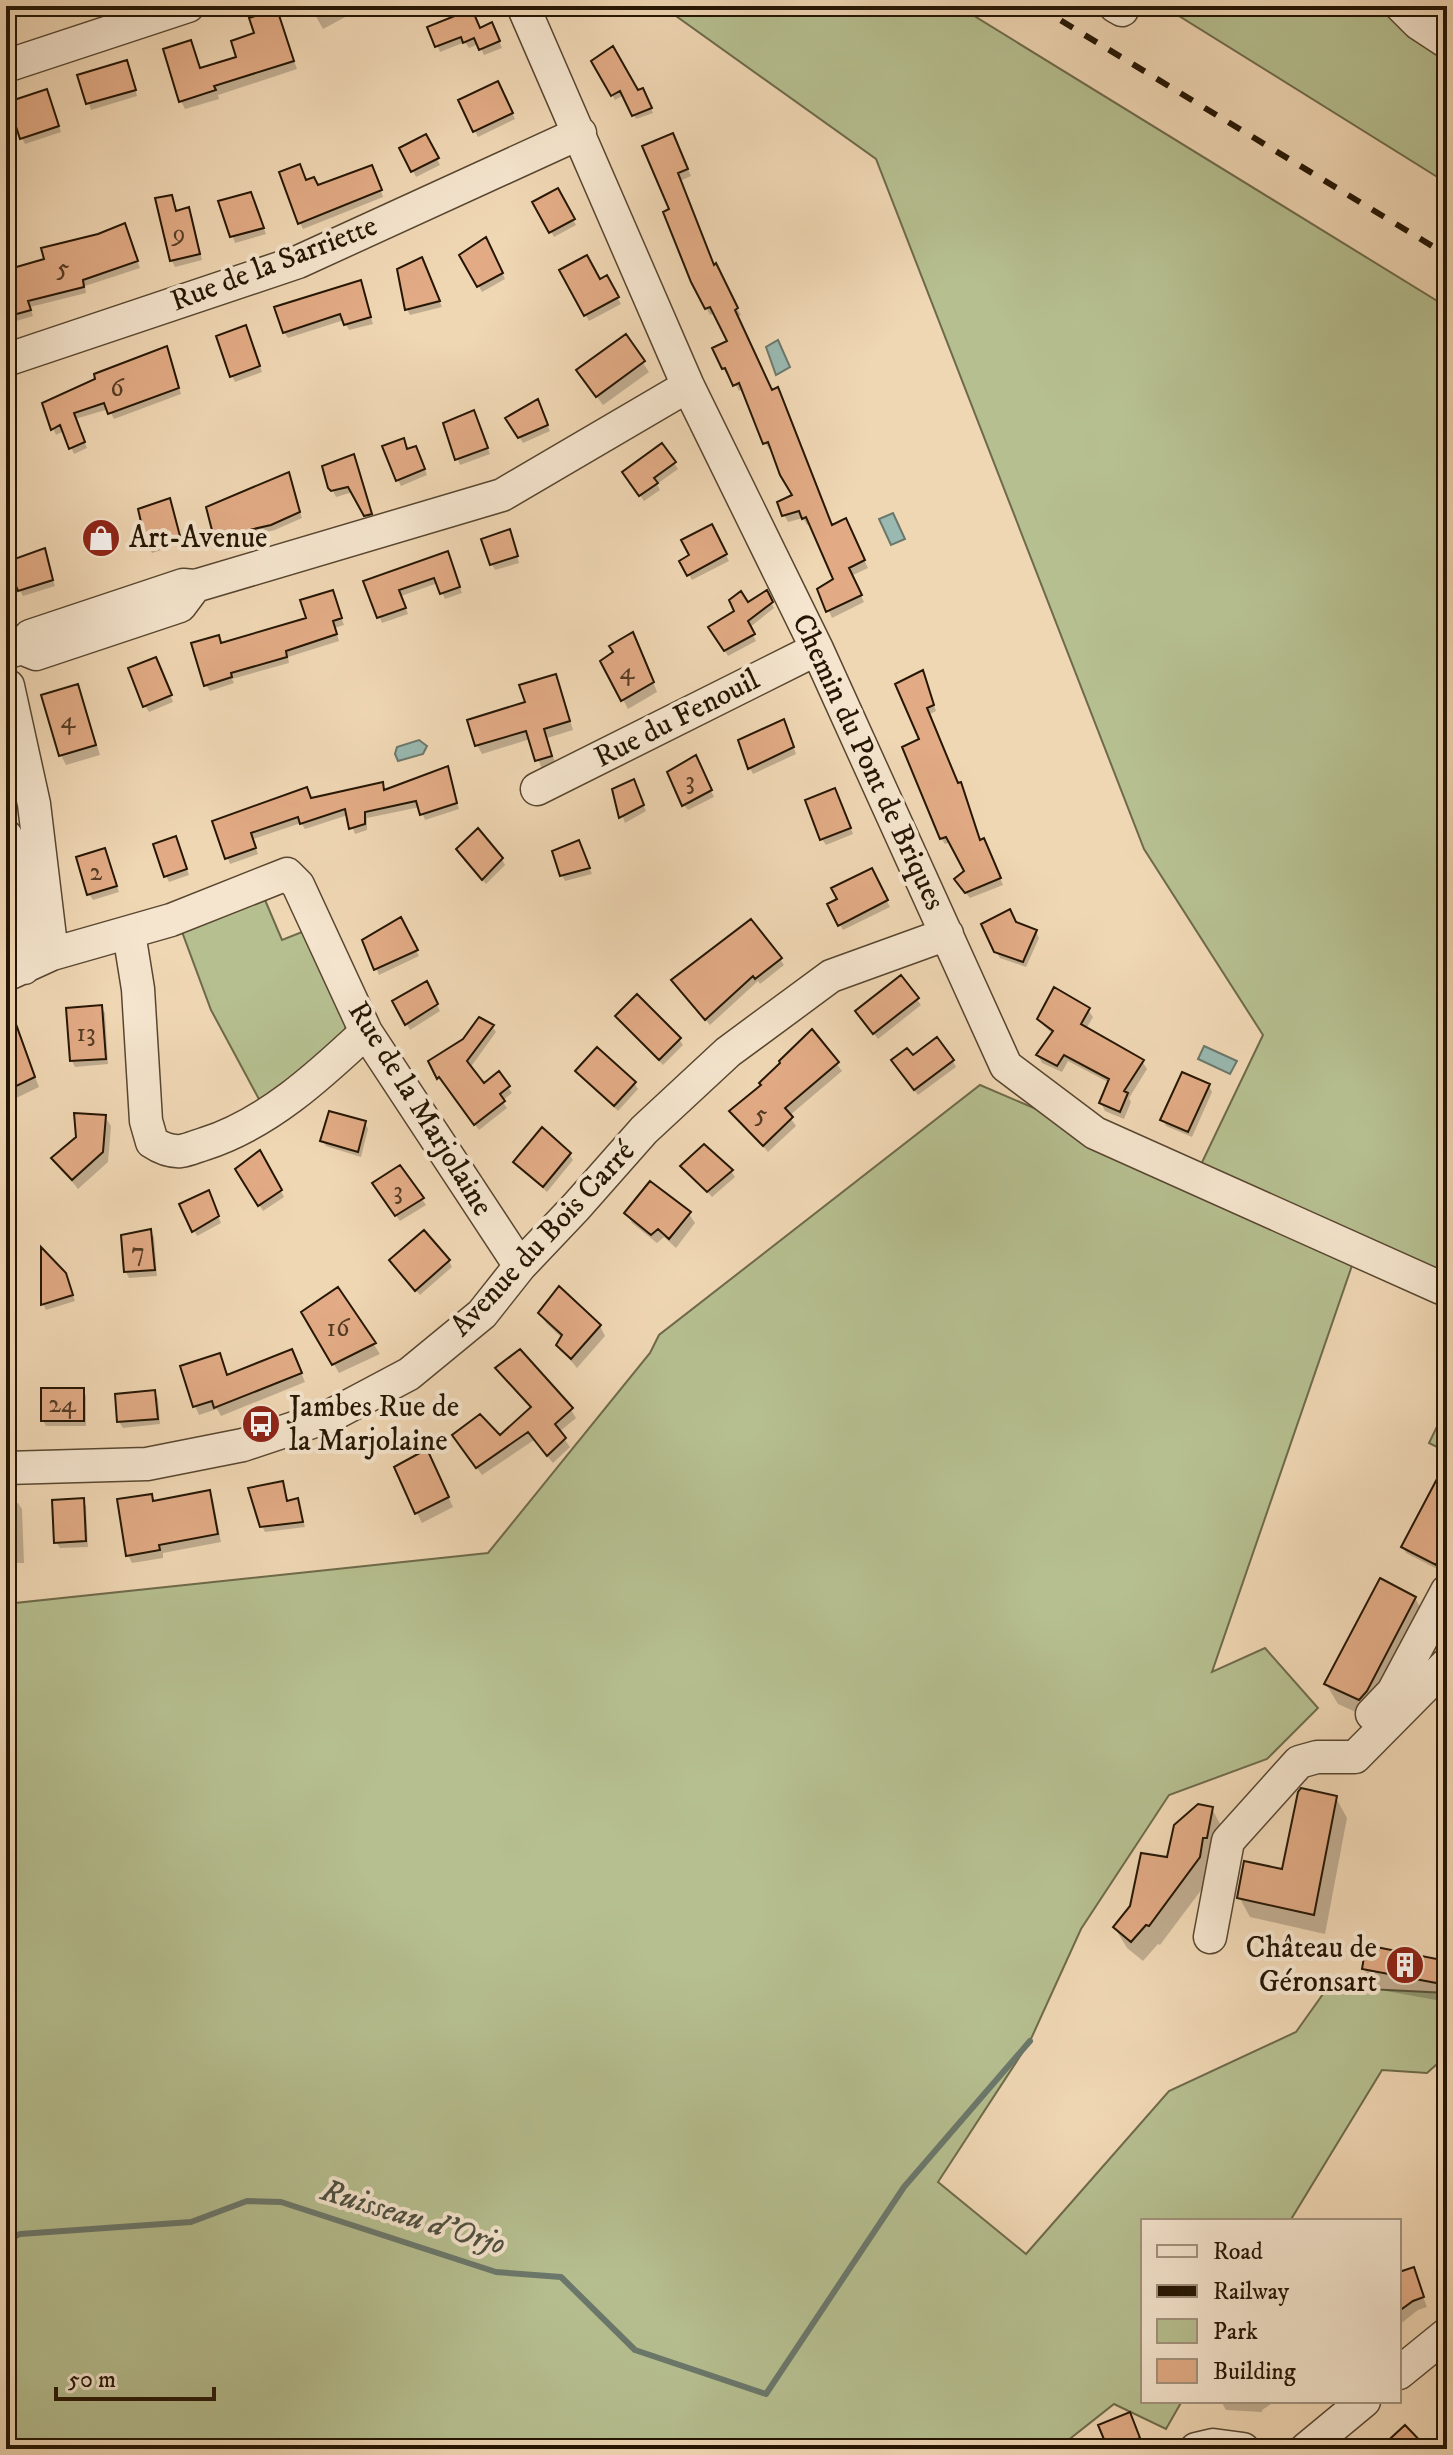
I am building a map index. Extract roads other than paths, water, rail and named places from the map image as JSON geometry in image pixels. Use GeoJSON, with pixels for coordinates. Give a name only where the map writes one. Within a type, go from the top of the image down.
{"type":"FeatureCollection","features":[{"type":"Feature","properties":{"kind":"street"},"geometry":{"type":"LineString","coordinates":[[6,66],[188,6]]}},
{"type":"Feature","properties":{"kind":"street","name":"Chemin du Pont de Briques"},"geometry":{"type":"LineString","coordinates":[[523,6],[688,386],[817,649],[1006,1066],[1095,1133],[1427,1282],[1447,1288]]}},
{"type":"Feature","properties":{"kind":"street"},"geometry":{"type":"LineString","coordinates":[[1401,6],[1418,23],[1447,42]]}},
{"type":"Feature","properties":{"kind":"street","name":"Rue de la Sarriette"},"geometry":{"type":"LineString","coordinates":[[6,360],[298,262],[580,133]]}},
{"type":"Feature","properties":{"kind":"street"},"geometry":{"type":"LineString","coordinates":[[13,651],[36,654],[180,606],[195,586],[502,495],[688,386]]}},
{"type":"Feature","properties":{"kind":"street","name":"Rue du Fenouil"},"geometry":{"type":"LineString","coordinates":[[537,789],[817,649]]}},
{"type":"Feature","properties":{"kind":"street"},"geometry":{"type":"LineString","coordinates":[[6,686],[34,804],[27,966]]}},
{"type":"Feature","properties":{"kind":"street"},"geometry":{"type":"LineString","coordinates":[[6,836],[27,966]]}},
{"type":"Feature","properties":{"kind":"street","name":"Rue de la Marjolaine"},"geometry":{"type":"LineString","coordinates":[[27,966],[129,933],[287,874],[298,885],[366,1032],[520,1266]]}},
{"type":"Feature","properties":{"kind":"street"},"geometry":{"type":"LineString","coordinates":[[129,933],[138,989],[146,1121],[152,1142],[163,1149],[180,1151],[215,1140],[268,1114],[333,1063],[366,1032]]}},
{"type":"Feature","properties":{"kind":"street","name":"Avenue du Bois Carré"},"geometry":{"type":"LineString","coordinates":[[6,1468],[147,1464],[243,1445],[330,1416],[409,1374],[482,1314],[520,1266],[644,1130],[728,1052],[831,976],[947,934]]}},
{"type":"Feature","properties":{"kind":"street"},"geometry":{"type":"LineString","coordinates":[[1286,1775],[1290,1759],[1303,1743],[1350,1737],[1393,1692],[1447,1591]]}},
{"type":"Feature","properties":{"kind":"street"},"geometry":{"type":"LineString","coordinates":[[1210,1937],[1228,1841],[1299,1762],[1317,1757],[1355,1757],[1447,1664]]}},
{"type":"Feature","properties":{"kind":"street"},"geometry":{"type":"LineString","coordinates":[[1401,2371],[1447,2334]]}},
{"type":"Feature","properties":{"kind":"street"},"geometry":{"type":"LineString","coordinates":[[1306,2449],[1362,2403]]}},
{"type":"Feature","properties":{"kind":"street"},"geometry":{"type":"LineString","coordinates":[[1196,2449],[1213,2445],[1243,2449]]}},
{"type":"Feature","properties":{"kind":"water"},"geometry":{"type":"Polygon","coordinates":[[[778,340],[790,367],[776,375],[766,347],[778,340]]]}},
{"type":"Feature","properties":{"kind":"water"},"geometry":{"type":"Polygon","coordinates":[[[893,513],[905,539],[891,545],[879,519],[893,513]]]}},
{"type":"Feature","properties":{"kind":"water"},"geometry":{"type":"Polygon","coordinates":[[[419,740],[427,746],[423,754],[398,761],[395,754],[397,747],[419,740]]]}},
{"type":"Feature","properties":{"kind":"water"},"geometry":{"type":"Polygon","coordinates":[[[1204,1046],[1237,1061],[1230,1074],[1198,1059],[1204,1046]]]}},
{"type":"Feature","properties":{"kind":"waterway","name":"Ruisseau d'Orjo"},"geometry":{"type":"LineString","coordinates":[[6,2240],[20,2234],[191,2222],[247,2201],[281,2202],[496,2272],[561,2277],[635,2350],[766,2394],[904,2187],[1030,2041]]}},
{"type":"Feature","properties":{"kind":"railway"},"geometry":{"type":"LineString","coordinates":[[1037,6],[1447,255]]}},
{"type":"Feature","properties":{"kind":"place","name":"Art-Avenue"},"geometry":{"type":"Point","coordinates":[101,538]}},
{"type":"Feature","properties":{"kind":"place","name":"Jambes Rue de la Marjolaine"},"geometry":{"type":"Point","coordinates":[261,1424]}},
{"type":"Feature","properties":{"kind":"place","name":"Château de Géronsart"},"geometry":{"type":"Point","coordinates":[1405,1965]}}]}
